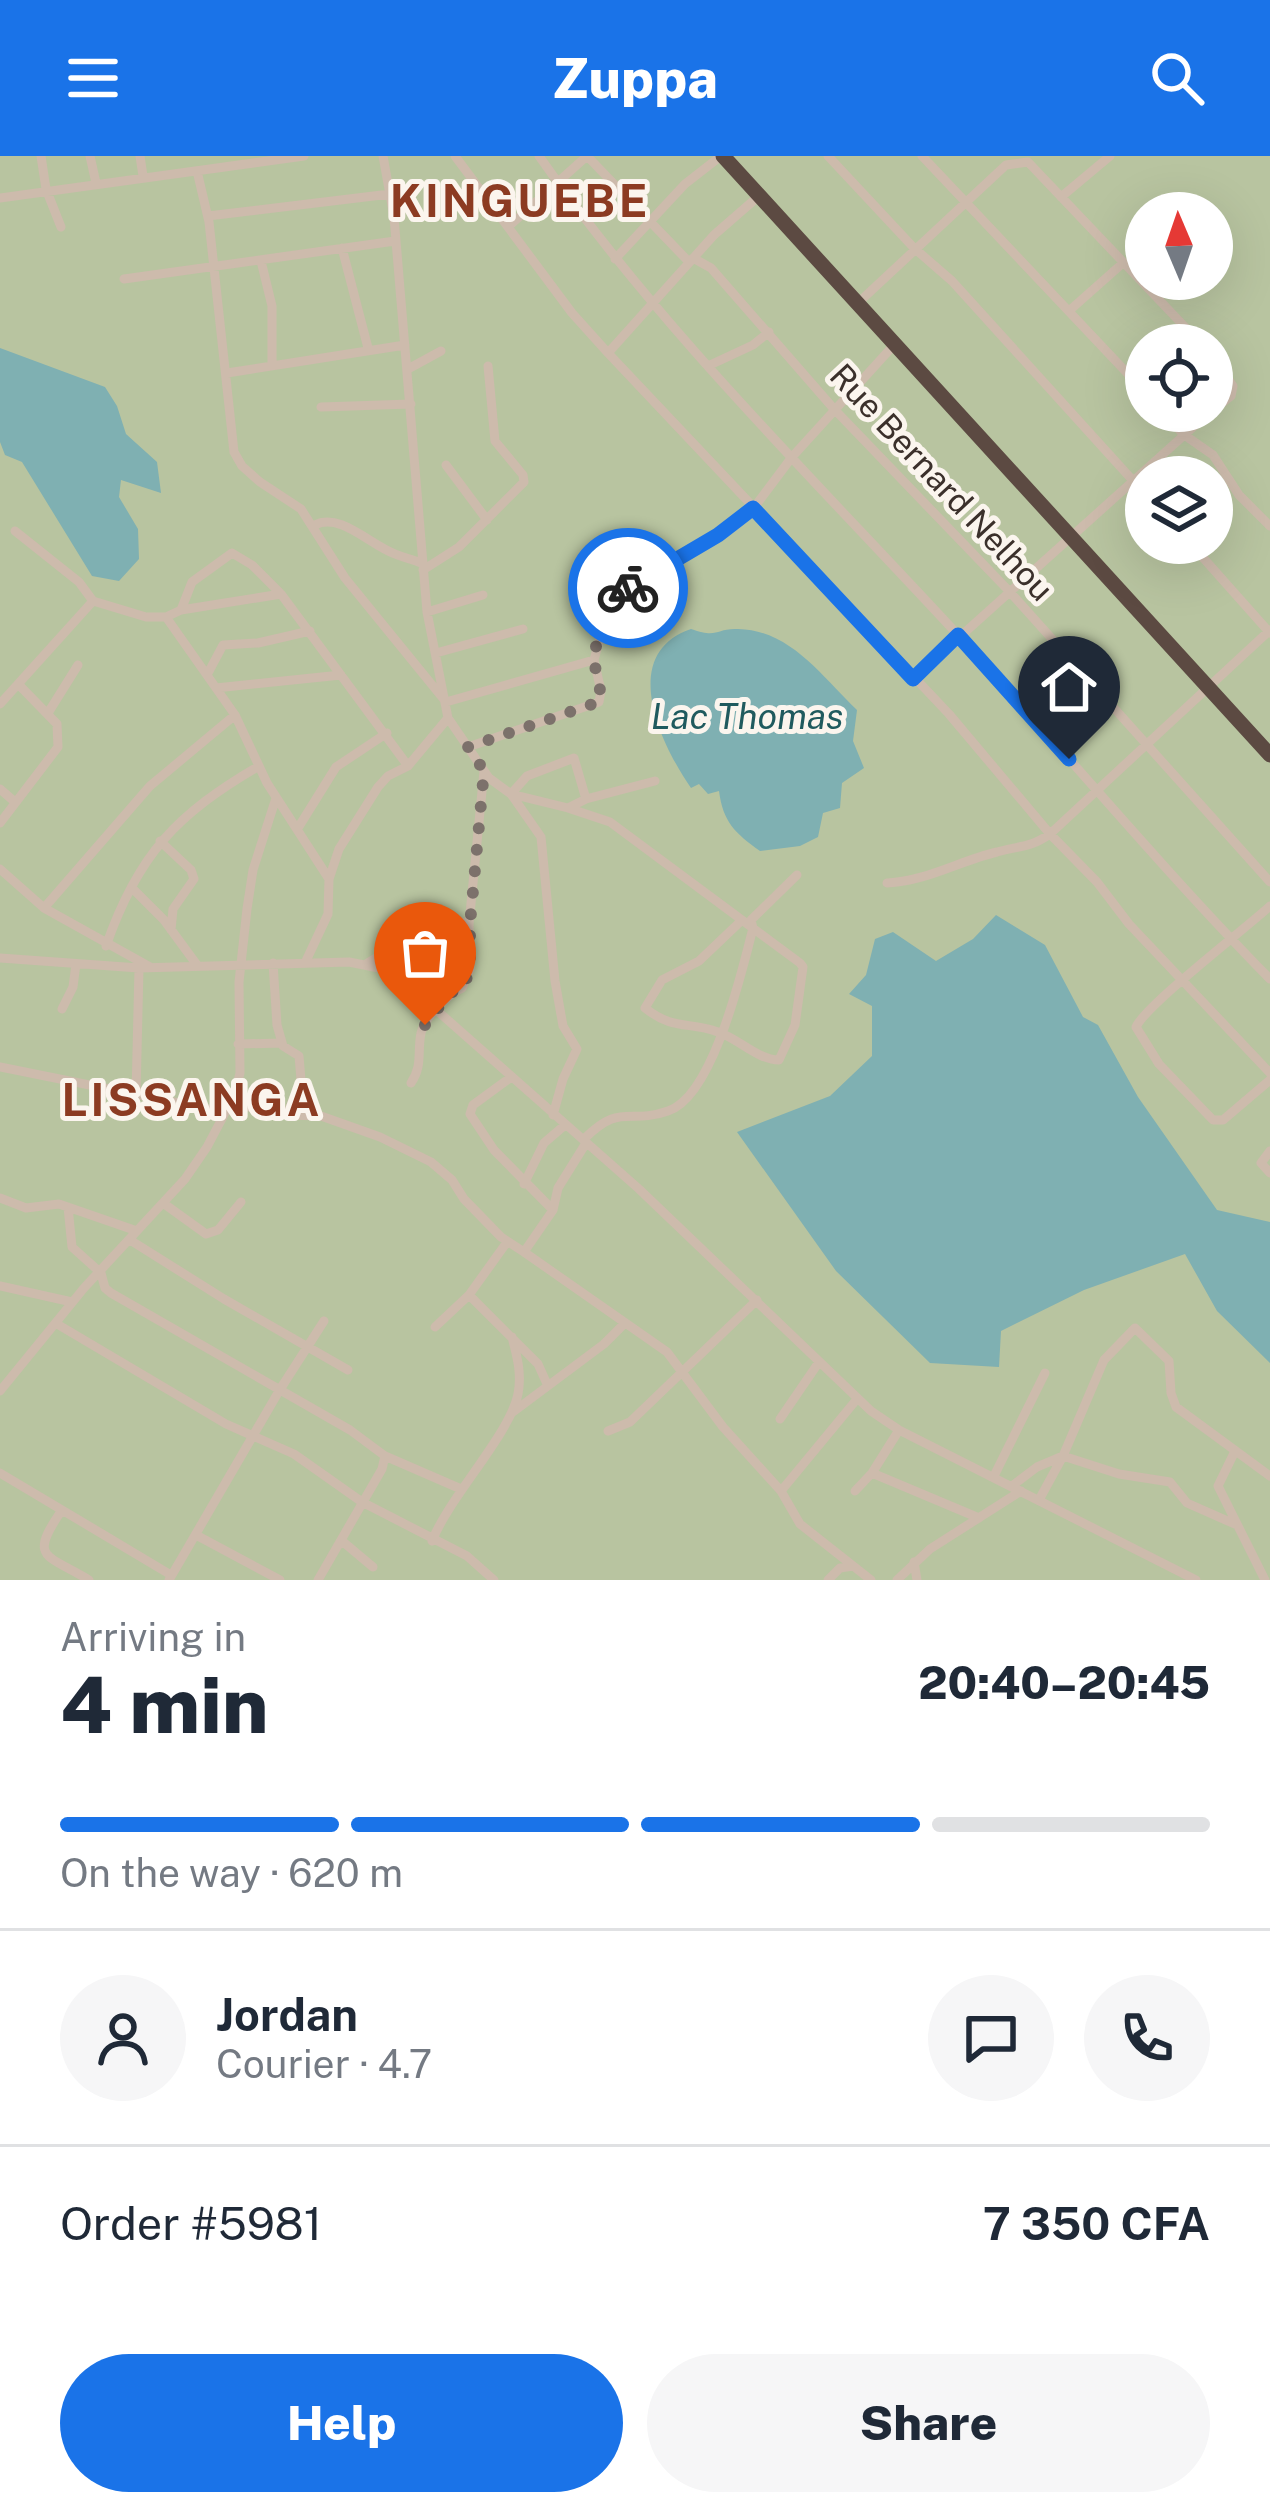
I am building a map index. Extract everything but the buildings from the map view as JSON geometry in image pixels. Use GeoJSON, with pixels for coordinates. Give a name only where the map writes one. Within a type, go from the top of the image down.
{"type":"FeatureCollection","features":[{"type":"Feature","properties":{"kind":"highway"},"geometry":{"type":"LineString","coordinates":[[722,156],[1270,755]]}},
{"type":"Feature","properties":{"kind":"street"},"geometry":{"type":"LineString","coordinates":[[41,156],[46,189],[61,227]]}},
{"type":"Feature","properties":{"kind":"street"},"geometry":{"type":"LineString","coordinates":[[91,156],[96,183]]}},
{"type":"Feature","properties":{"kind":"street"},"geometry":{"type":"LineString","coordinates":[[140,156],[142,176]]}},
{"type":"Feature","properties":{"kind":"street"},"geometry":{"type":"LineString","coordinates":[[0,198],[304,156]]}},
{"type":"Feature","properties":{"kind":"street"},"geometry":{"type":"LineString","coordinates":[[383,156],[412,404],[428,612],[448,718],[484,771],[511,794],[541,837],[555,981],[563,1027],[577,1049],[554,1115]]}},
{"type":"Feature","properties":{"kind":"street"},"geometry":{"type":"LineString","coordinates":[[455,156],[572,313],[949,714],[1050,834],[1097,882],[1183,983],[1270,1076],[1217,1121],[1160,1064],[1136,1023],[1183,983],[1244,930],[1270,906]]}},
{"type":"Feature","properties":{"kind":"street"},"geometry":{"type":"LineString","coordinates":[[539,156],[577,213],[652,305],[1270,979]]}},
{"type":"Feature","properties":{"kind":"street"},"geometry":{"type":"LineString","coordinates":[[508,226],[587,156]]}},
{"type":"Feature","properties":{"kind":"street","name":"Rue Bernard Nelhou"},"geometry":{"type":"LineString","coordinates":[[587,156],[691,260],[711,268],[834,409],[1009,591],[1270,882]]}},
{"type":"Feature","properties":{"kind":"street"},"geometry":{"type":"LineString","coordinates":[[615,260],[685,184],[722,156]]}},
{"type":"Feature","properties":{"kind":"street"},"geometry":{"type":"LineString","coordinates":[[828,156],[914,248],[952,281],[1125,471]]}},
{"type":"Feature","properties":{"kind":"street"},"geometry":{"type":"LineString","coordinates":[[922,156],[1125,370]]}},
{"type":"Feature","properties":{"kind":"street"},"geometry":{"type":"LineString","coordinates":[[1061,197],[1110,156]]}},
{"type":"Feature","properties":{"kind":"street"},"geometry":{"type":"LineString","coordinates":[[858,303],[1005,160],[1028,162],[1182,324]]}},
{"type":"Feature","properties":{"kind":"street"},"geometry":{"type":"LineString","coordinates":[[197,171],[208,216],[238,460],[315,525],[320,543],[345,578],[446,702]]}},
{"type":"Feature","properties":{"kind":"street"},"geometry":{"type":"LineString","coordinates":[[208,216],[390,194]]}},
{"type":"Feature","properties":{"kind":"street"},"geometry":{"type":"LineString","coordinates":[[608,353],[691,260],[760,195]]}},
{"type":"Feature","properties":{"kind":"street"},"geometry":{"type":"LineString","coordinates":[[124,278],[395,241]]}},
{"type":"Feature","properties":{"kind":"street"},"geometry":{"type":"LineString","coordinates":[[342,248],[368,348]]}},
{"type":"Feature","properties":{"kind":"street"},"geometry":{"type":"LineString","coordinates":[[261,261],[272,306],[272,363]]}},
{"type":"Feature","properties":{"kind":"street"},"geometry":{"type":"LineString","coordinates":[[1070,310],[1123,263]]}},
{"type":"Feature","properties":{"kind":"street"},"geometry":{"type":"LineString","coordinates":[[710,365],[770,332]]}},
{"type":"Feature","properties":{"kind":"street"},"geometry":{"type":"LineString","coordinates":[[227,373],[405,345]]}},
{"type":"Feature","properties":{"kind":"street"},"geometry":{"type":"LineString","coordinates":[[468,747],[599,702],[602,691],[594,660],[605,619],[631,585],[718,535],[753,508],[792,457],[893,346]]}},
{"type":"Feature","properties":{"kind":"street"},"geometry":{"type":"LineString","coordinates":[[408,370],[441,351]]}},
{"type":"Feature","properties":{"kind":"street"},"geometry":{"type":"LineString","coordinates":[[423,567],[459,547],[525,478],[495,441],[488,366]]}},
{"type":"Feature","properties":{"kind":"street"},"geometry":{"type":"LineString","coordinates":[[321,407],[412,404]]}},
{"type":"Feature","properties":{"kind":"street"},"geometry":{"type":"LineString","coordinates":[[1158,456],[1186,432]]}},
{"type":"Feature","properties":{"kind":"street"},"geometry":{"type":"LineString","coordinates":[[1183,434],[1214,454],[1239,495],[1270,526]]}},
{"type":"Feature","properties":{"kind":"street"},"geometry":{"type":"LineString","coordinates":[[446,465],[487,520]]}},
{"type":"Feature","properties":{"kind":"street"},"geometry":{"type":"LineString","coordinates":[[913,679],[1125,486]]}},
{"type":"Feature","properties":{"kind":"street"},"geometry":{"type":"LineString","coordinates":[[315,525],[325,522],[352,529],[423,567]]}},
{"type":"Feature","properties":{"kind":"street"},"geometry":{"type":"LineString","coordinates":[[15,531],[79,581],[93,602],[127,614],[166,617],[181,610],[281,594]]}},
{"type":"Feature","properties":{"kind":"street"},"geometry":{"type":"LineString","coordinates":[[181,610],[192,582],[232,553],[252,565],[310,631],[409,766]]}},
{"type":"Feature","properties":{"kind":"street"},"geometry":{"type":"LineString","coordinates":[[887,883],[920,880],[994,853],[1030,848],[1270,632],[1209,564]]}},
{"type":"Feature","properties":{"kind":"street"},"geometry":{"type":"LineString","coordinates":[[428,612],[484,595]]}},
{"type":"Feature","properties":{"kind":"street"},"geometry":{"type":"LineString","coordinates":[[0,704],[93,602]]}},
{"type":"Feature","properties":{"kind":"street"},"geometry":{"type":"LineString","coordinates":[[166,617],[235,715],[275,798],[328,879]]}},
{"type":"Feature","properties":{"kind":"street"},"geometry":{"type":"LineString","coordinates":[[436,653],[523,629]]}},
{"type":"Feature","properties":{"kind":"street"},"geometry":{"type":"LineString","coordinates":[[207,675],[223,645],[259,643],[310,631]]}},
{"type":"Feature","properties":{"kind":"street"},"geometry":{"type":"LineString","coordinates":[[446,702],[594,660]]}},
{"type":"Feature","properties":{"kind":"street"},"geometry":{"type":"LineString","coordinates":[[48,713],[78,664]]}},
{"type":"Feature","properties":{"kind":"street"},"geometry":{"type":"LineString","coordinates":[[216,688],[341,675]]}},
{"type":"Feature","properties":{"kind":"street"},"geometry":{"type":"LineString","coordinates":[[0,823],[58,747],[57,724],[20,686]]}},
{"type":"Feature","properties":{"kind":"street"},"geometry":{"type":"LineString","coordinates":[[44,908],[150,786],[235,715]]}},
{"type":"Feature","properties":{"kind":"street"},"geometry":{"type":"LineString","coordinates":[[305,962],[328,914],[328,879],[339,849],[378,788],[388,776],[409,766],[448,718]]}},
{"type":"Feature","properties":{"kind":"street"},"geometry":{"type":"LineString","coordinates":[[298,828],[336,767],[387,733]]}},
{"type":"Feature","properties":{"kind":"street"},"geometry":{"type":"LineString","coordinates":[[511,794],[527,776],[574,758],[586,799]]}},
{"type":"Feature","properties":{"kind":"street"},"geometry":{"type":"LineString","coordinates":[[106,946],[160,841],[203,800],[259,766]]}},
{"type":"Feature","properties":{"kind":"street"},"geometry":{"type":"LineString","coordinates":[[412,1083],[421,1069],[422,1031],[450,993],[463,988],[470,969],[484,771]]}},
{"type":"Feature","properties":{"kind":"street"},"geometry":{"type":"LineString","coordinates":[[568,808],[655,781]]}},
{"type":"Feature","properties":{"kind":"street"},"geometry":{"type":"LineString","coordinates":[[0,789],[15,802]]}},
{"type":"Feature","properties":{"kind":"street"},"geometry":{"type":"LineString","coordinates":[[511,794],[610,822],[803,967],[795,1024],[779,1060],[770,1060],[721,1032],[667,1024],[645,1008],[662,980],[699,961],[741,921]]}},
{"type":"Feature","properties":{"kind":"street"},"geometry":{"type":"LineString","coordinates":[[0,1391],[5,1378],[197,1163],[227,1107],[240,1073],[240,964],[253,870],[275,798]]}},
{"type":"Feature","properties":{"kind":"street"},"geometry":{"type":"LineString","coordinates":[[160,841],[191,870],[194,879],[173,909],[171,930]]}},
{"type":"Feature","properties":{"kind":"street"},"geometry":{"type":"LineString","coordinates":[[0,869],[44,908],[145,967]]}},
{"type":"Feature","properties":{"kind":"street"},"geometry":{"type":"LineString","coordinates":[[524,1252],[553,1210],[557,1188],[585,1141],[607,1118],[666,1112],[680,1106],[700,1079],[721,1032],[754,916],[797,875]]}},
{"type":"Feature","properties":{"kind":"street"},"geometry":{"type":"LineString","coordinates":[[0,893],[13,880]]}},
{"type":"Feature","properties":{"kind":"street"},"geometry":{"type":"LineString","coordinates":[[132,888],[196,965]]}},
{"type":"Feature","properties":{"kind":"street"},"geometry":{"type":"LineString","coordinates":[[389,974],[409,937],[438,918],[470,924]]}},
{"type":"Feature","properties":{"kind":"street"},"geometry":{"type":"LineString","coordinates":[[1220,926],[1244,930]]}},
{"type":"Feature","properties":{"kind":"street"},"geometry":{"type":"LineString","coordinates":[[366,964],[382,954],[396,955]]}},
{"type":"Feature","properties":{"kind":"street"},"geometry":{"type":"LineString","coordinates":[[0,958],[145,967],[366,964],[389,974],[585,1141],[856,1399],[899,1430],[1196,1580]]}},
{"type":"Feature","properties":{"kind":"street"},"geometry":{"type":"LineString","coordinates":[[273,963],[277,1025],[282,1043],[299,1056],[302,1069],[287,1114]]}},
{"type":"Feature","properties":{"kind":"street"},"geometry":{"type":"LineString","coordinates":[[62,1009],[73,987],[76,964]]}},
{"type":"Feature","properties":{"kind":"street"},"geometry":{"type":"LineString","coordinates":[[136,1095],[145,967]]}},
{"type":"Feature","properties":{"kind":"street"},"geometry":{"type":"LineString","coordinates":[[238,1044],[282,1043]]}},
{"type":"Feature","properties":{"kind":"street"},"geometry":{"type":"LineString","coordinates":[[0,1067],[136,1095],[321,1116],[431,1162],[507,1242],[667,1352],[680,1374],[781,1491],[800,1524],[871,1580]]}},
{"type":"Feature","properties":{"kind":"street"},"geometry":{"type":"LineString","coordinates":[[510,1078],[470,1111],[477,1128],[553,1210]]}},
{"type":"Feature","properties":{"kind":"street"},"geometry":{"type":"LineString","coordinates":[[524,1184],[544,1143],[565,1125]]}},
{"type":"Feature","properties":{"kind":"street"},"geometry":{"type":"LineString","coordinates":[[1270,1151],[1261,1163],[1270,1173]]}},
{"type":"Feature","properties":{"kind":"street"},"geometry":{"type":"LineString","coordinates":[[0,1198],[26,1208],[68,1207],[134,1235],[224,1299],[348,1370]]}},
{"type":"Feature","properties":{"kind":"street"},"geometry":{"type":"LineString","coordinates":[[163,1203],[206,1234],[218,1230],[242,1202]]}},
{"type":"Feature","properties":{"kind":"street"},"geometry":{"type":"LineString","coordinates":[[68,1207],[72,1247],[101,1273],[111,1293],[350,1430],[385,1456],[436,1474],[461,1489]]}},
{"type":"Feature","properties":{"kind":"street"},"geometry":{"type":"LineString","coordinates":[[435,1327],[469,1295],[507,1242]]}},
{"type":"Feature","properties":{"kind":"street"},"geometry":{"type":"LineString","coordinates":[[0,1286],[72,1302]]}},
{"type":"Feature","properties":{"kind":"street"},"geometry":{"type":"LineString","coordinates":[[469,1295],[538,1364],[547,1384]]}},
{"type":"Feature","properties":{"kind":"street"},"geometry":{"type":"LineString","coordinates":[[608,1431],[629,1421],[757,1300]]}},
{"type":"Feature","properties":{"kind":"street"},"geometry":{"type":"LineString","coordinates":[[0,1473],[170,1578],[324,1321]]}},
{"type":"Feature","properties":{"kind":"street"},"geometry":{"type":"LineString","coordinates":[[508,1415],[625,1323]]}},
{"type":"Feature","properties":{"kind":"street"},"geometry":{"type":"LineString","coordinates":[[57,1324],[226,1424],[294,1454],[362,1502],[467,1556],[494,1580]]}},
{"type":"Feature","properties":{"kind":"street"},"geometry":{"type":"LineString","coordinates":[[1039,1499],[1064,1456],[1104,1360],[1135,1328],[1169,1360],[1176,1407],[1270,1476]]}},
{"type":"Feature","properties":{"kind":"street"},"geometry":{"type":"LineString","coordinates":[[432,1541],[442,1516],[518,1399],[519,1368],[512,1337]]}},
{"type":"Feature","properties":{"kind":"street"},"geometry":{"type":"LineString","coordinates":[[780,1419],[819,1362]]}},
{"type":"Feature","properties":{"kind":"street"},"geometry":{"type":"LineString","coordinates":[[519,1368],[538,1364]]}},
{"type":"Feature","properties":{"kind":"street"},"geometry":{"type":"LineString","coordinates":[[994,1477],[1045,1372]]}},
{"type":"Feature","properties":{"kind":"street"},"geometry":{"type":"LineString","coordinates":[[781,1491],[856,1399]]}},
{"type":"Feature","properties":{"kind":"street"},"geometry":{"type":"LineString","coordinates":[[855,1491],[899,1430]]}},
{"type":"Feature","properties":{"kind":"street"},"geometry":{"type":"LineString","coordinates":[[1235,1451],[1218,1486],[1264,1580]]}},
{"type":"Feature","properties":{"kind":"street"},"geometry":{"type":"LineString","coordinates":[[318,1580],[385,1456]]}},
{"type":"Feature","properties":{"kind":"street"},"geometry":{"type":"LineString","coordinates":[[897,1580],[914,1562],[1016,1489],[1037,1467],[1064,1456],[1119,1474],[1170,1483],[1187,1503],[1237,1525]]}},
{"type":"Feature","properties":{"kind":"street"},"geometry":{"type":"LineString","coordinates":[[872,1473],[979,1518]]}},
{"type":"Feature","properties":{"kind":"street"},"geometry":{"type":"LineString","coordinates":[[62,1510],[42,1539],[42,1547],[89,1580]]}},
{"type":"Feature","properties":{"kind":"street"},"geometry":{"type":"LineString","coordinates":[[196,1534],[280,1580]]}},
{"type":"Feature","properties":{"kind":"street"},"geometry":{"type":"LineString","coordinates":[[341,1541],[373,1567]]}},
{"type":"Feature","properties":{"kind":"street"},"geometry":{"type":"LineString","coordinates":[[914,1562],[917,1580]]}},
{"type":"Feature","properties":{"kind":"street"},"geometry":{"type":"LineString","coordinates":[[828,1580],[840,1568],[856,1566]]}},
{"type":"Feature","properties":{"kind":"green space"},"geometry":{"type":"Polygon","coordinates":[[[0,156],[1270,156],[1270,1580],[0,1580],[0,156]]]}},
{"type":"Feature","properties":{"kind":"water"},"geometry":{"type":"Polygon","coordinates":[[[0,348],[105,387],[126,434],[157,462],[161,493],[121,480],[119,497],[138,529],[139,559],[119,581],[92,576],[22,462],[5,455],[0,442],[0,348]]]}},
{"type":"Feature","properties":{"kind":"water","name":"Lac Thomas"},"geometry":{"type":"Polygon","coordinates":[[[691,629],[757,631],[774,638],[805,658],[857,710],[853,741],[864,768],[842,783],[840,808],[823,813],[818,837],[800,846],[760,851],[732,826],[719,791],[708,794],[699,784],[691,788],[679,769],[658,725],[651,678],[656,658],[669,641],[691,629]]]}},
{"type":"Feature","properties":{"kind":"water"},"geometry":{"type":"Polygon","coordinates":[[[996,915],[1045,945],[1083,1017],[1098,1025],[1138,1097],[1217,1210],[1270,1222],[1270,1363],[1217,1311],[1185,1254],[1084,1290],[1001,1331],[999,1367],[930,1363],[836,1271],[737,1132],[830,1096],[872,1056],[872,1006],[849,994],[866,975],[875,939],[893,932],[936,961],[973,939],[996,915]]]}},
{"type":"Feature","properties":{"kind":"way so far"},"geometry":{"type":"LineString","coordinates":[[425,1025],[450,993],[463,988],[470,969],[484,771],[468,747],[599,702],[602,691],[594,660],[599,636],[610,608],[628,588]]}},
{"type":"Feature","properties":{"kind":"district","name":"KINGUEBE"},"geometry":{"type":"Point","coordinates":[520,200]}},
{"type":"Feature","properties":{"kind":"district","name":"LISSANGA"},"geometry":{"type":"Point","coordinates":[192,1099]}},
{"type":"Feature","properties":{"kind":"route"},"geometry":{"type":"LineString","coordinates":[[628,588],[718,535],[753,508],[913,679],[958,635],[1069,759]]}}]}
